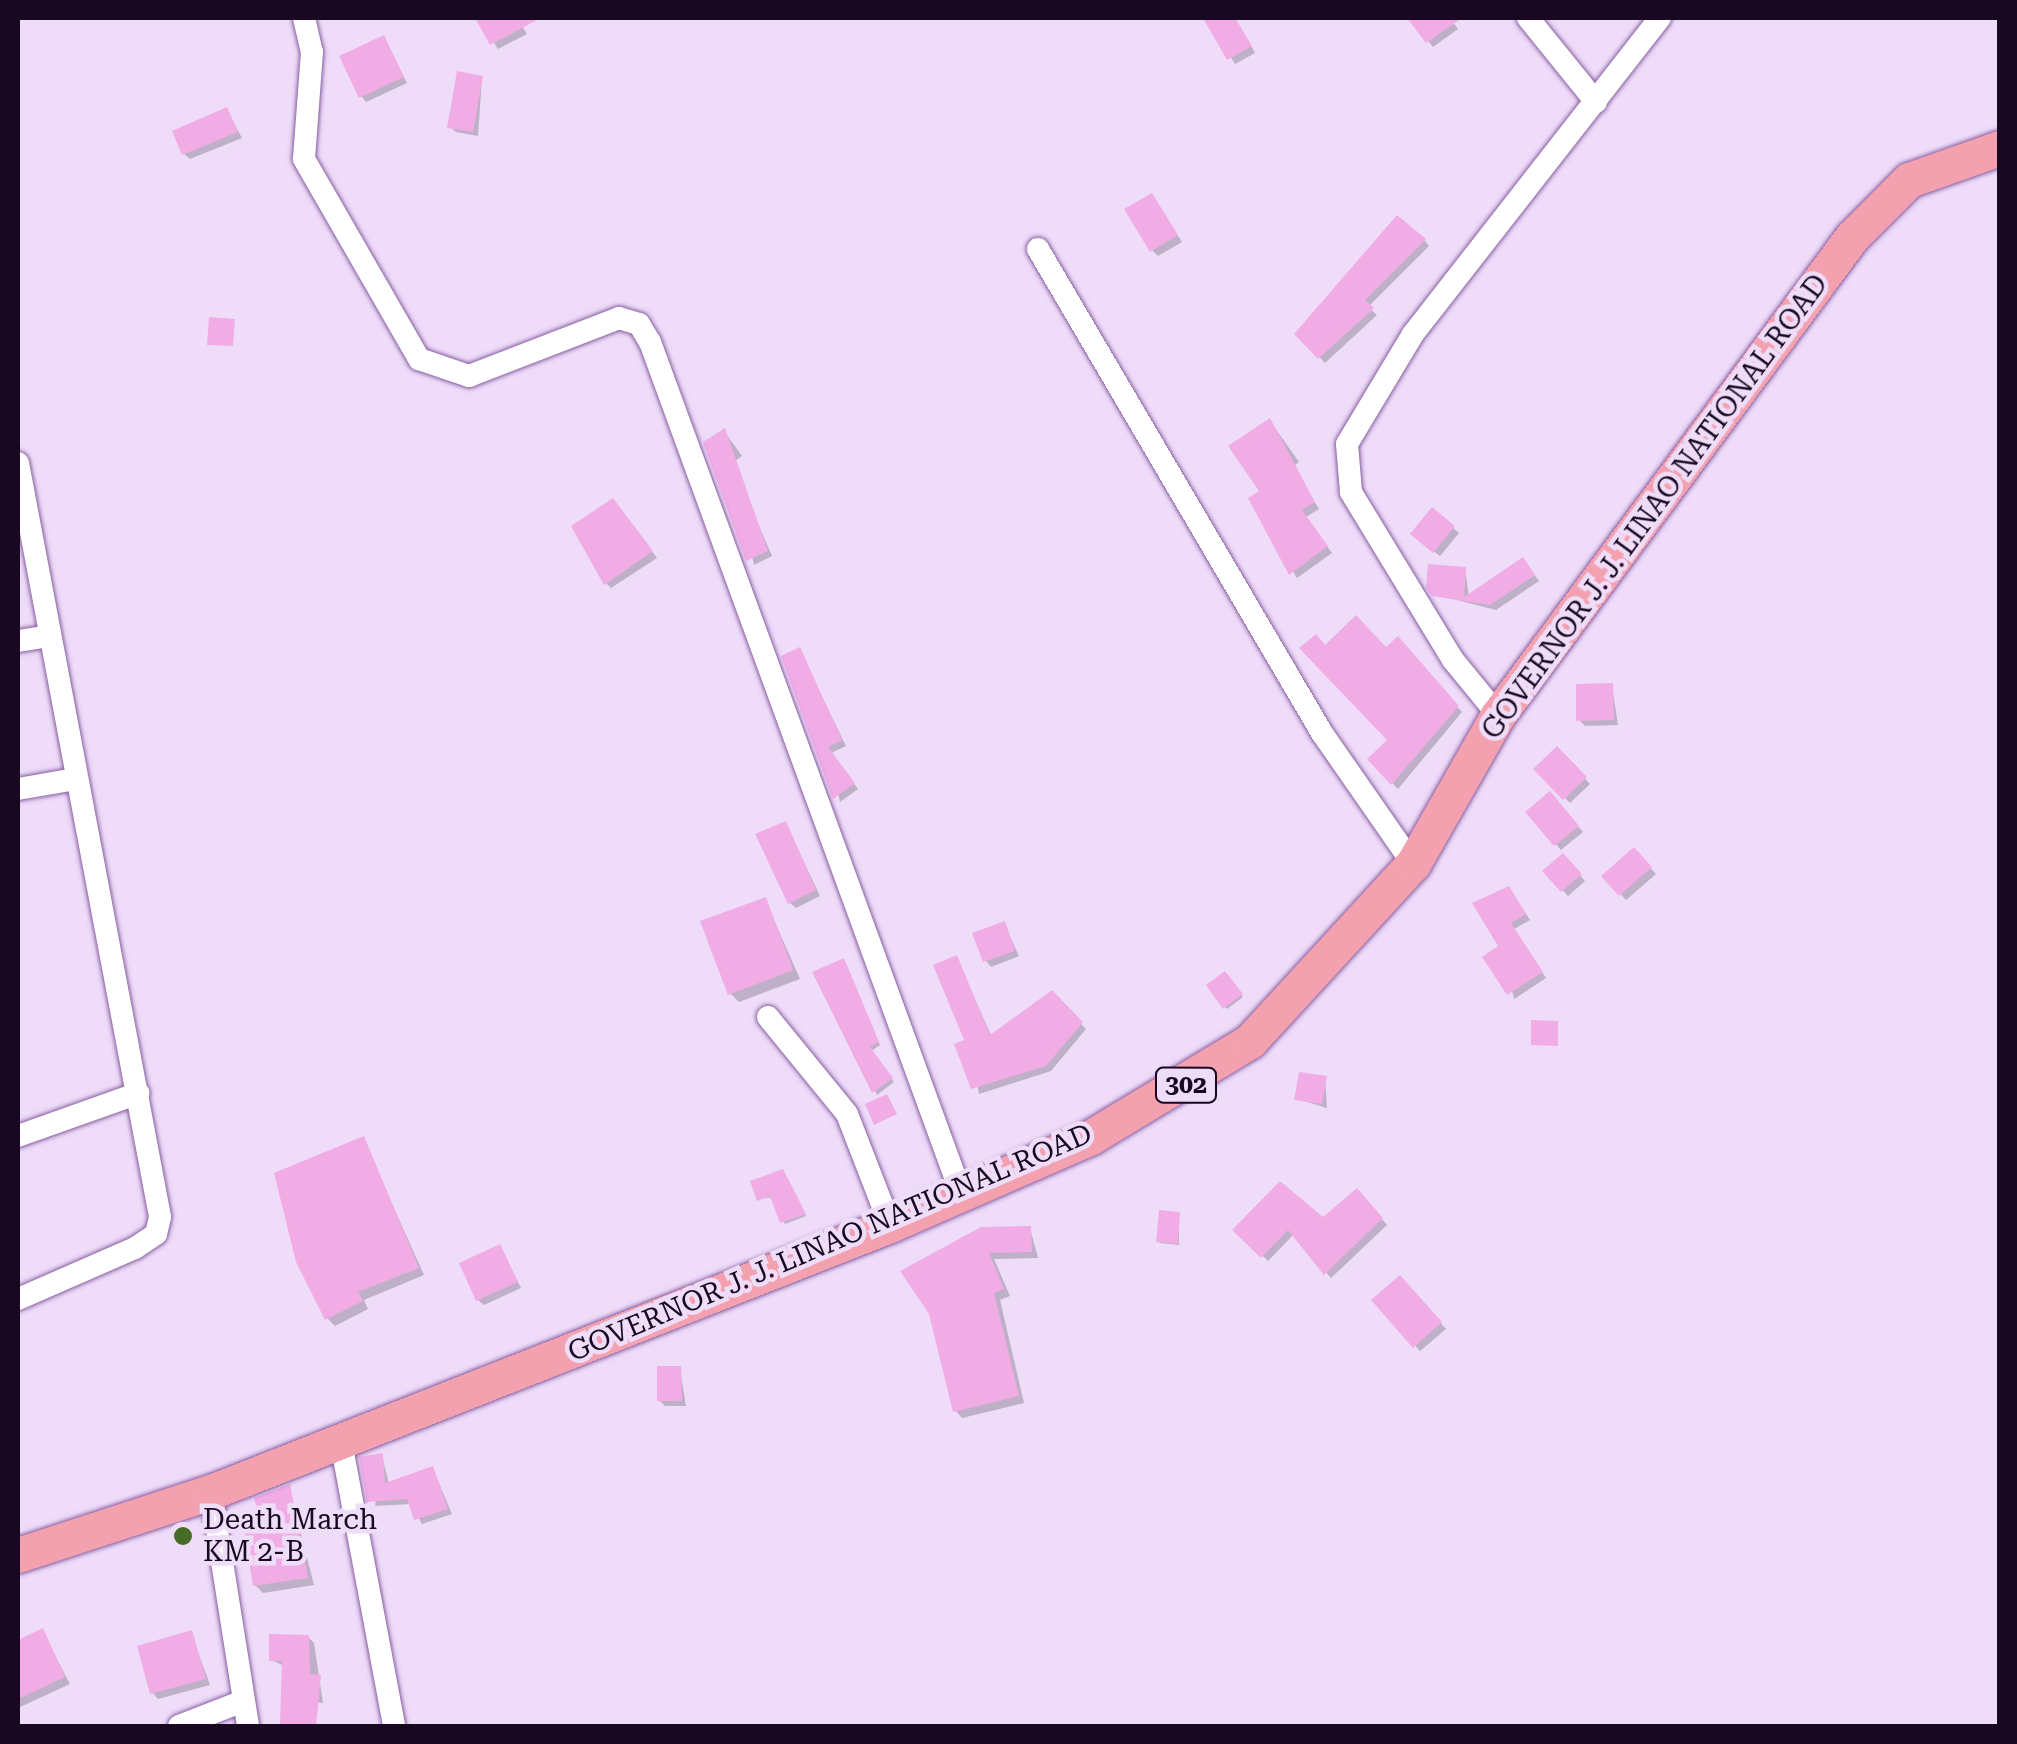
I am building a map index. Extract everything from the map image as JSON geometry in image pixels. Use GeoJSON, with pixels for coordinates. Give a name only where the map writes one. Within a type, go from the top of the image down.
{"type":"FeatureCollection","features":[{"type":"Feature","properties":{"kind":"main road","name":"GOVERNOR J. J. LINAO NATIONAL ROAD"},"geometry":{"type":"LineString","coordinates":[[18,1555],[211,1492],[890,1225],[1091,1137],[1250,1040],[1413,864],[1498,716],[1852,238],[1910,180],[2000,148]]}},
{"type":"Feature","properties":{"kind":"street"},"geometry":{"type":"LineString","coordinates":[[304,18],[312,52],[304,159],[419,359],[469,376],[619,318],[639,324],[650,342],[961,1192]]}},
{"type":"Feature","properties":{"kind":"street"},"geometry":{"type":"LineString","coordinates":[[1528,18],[1596,102]]}},
{"type":"Feature","properties":{"kind":"street"},"geometry":{"type":"LineString","coordinates":[[1498,716],[1453,660],[1351,492],[1347,444],[1412,334],[1660,18]]}},
{"type":"Feature","properties":{"kind":"street"},"geometry":{"type":"LineString","coordinates":[[1038,249],[1322,733],[1413,864]]}},
{"type":"Feature","properties":{"kind":"street"},"geometry":{"type":"LineString","coordinates":[[18,462],[23,513],[140,1094],[156,1234],[18,1299]]}},
{"type":"Feature","properties":{"kind":"street"},"geometry":{"type":"LineString","coordinates":[[18,641],[50,636]]}},
{"type":"Feature","properties":{"kind":"street"},"geometry":{"type":"LineString","coordinates":[[18,788],[76,779]]}},
{"type":"Feature","properties":{"kind":"street"},"geometry":{"type":"LineString","coordinates":[[768,1017],[848,1114],[890,1225]]}},
{"type":"Feature","properties":{"kind":"street"},"geometry":{"type":"LineString","coordinates":[[18,1136],[140,1094]]}},
{"type":"Feature","properties":{"kind":"street"},"geometry":{"type":"LineString","coordinates":[[341,1442],[394,1726]]}},
{"type":"Feature","properties":{"kind":"street"},"geometry":{"type":"LineString","coordinates":[[211,1492],[248,1726]]}},
{"type":"Feature","properties":{"kind":"street"},"geometry":{"type":"LineString","coordinates":[[179,1726],[243,1701]]}},
{"type":"Feature","properties":{"kind":"building"},"geometry":{"type":"Polygon","coordinates":[[[475,18],[541,18],[490,45],[475,18]]]}},
{"type":"Feature","properties":{"kind":"building"},"geometry":{"type":"Polygon","coordinates":[[[1203,18],[1235,18],[1252,46],[1227,60],[1203,18]]]}},
{"type":"Feature","properties":{"kind":"building"},"geometry":{"type":"Polygon","coordinates":[[[1407,18],[1462,18],[1426,43],[1407,18]]]}},
{"type":"Feature","properties":{"kind":"building"},"geometry":{"type":"Polygon","coordinates":[[[384,35],[404,77],[359,98],[339,56],[384,35]]]}},
{"type":"Feature","properties":{"kind":"building"},"geometry":{"type":"Polygon","coordinates":[[[457,71],[483,76],[473,132],[447,128],[457,71]]]}},
{"type":"Feature","properties":{"kind":"building"},"geometry":{"type":"Polygon","coordinates":[[[227,107],[238,132],[182,155],[172,131],[227,107]]]}},
{"type":"Feature","properties":{"kind":"building"},"geometry":{"type":"Polygon","coordinates":[[[1152,193],[1178,235],[1150,252],[1124,209],[1152,193]]]}},
{"type":"Feature","properties":{"kind":"building"},"geometry":{"type":"Polygon","coordinates":[[[1397,215],[1426,239],[1365,300],[1374,308],[1318,359],[1294,334],[1397,215]]]}},
{"type":"Feature","properties":{"kind":"building"},"geometry":{"type":"Polygon","coordinates":[[[209,317],[235,319],[233,346],[207,345],[209,317]]]}},
{"type":"Feature","properties":{"kind":"building"},"geometry":{"type":"Polygon","coordinates":[[[1270,418],[1315,502],[1302,510],[1328,546],[1289,575],[1248,498],[1259,491],[1228,446],[1270,418]]]}},
{"type":"Feature","properties":{"kind":"building"},"geometry":{"type":"Polygon","coordinates":[[[725,428],[768,551],[746,561],[703,442],[725,428]]]}},
{"type":"Feature","properties":{"kind":"building"},"geometry":{"type":"Polygon","coordinates":[[[613,498],[653,551],[604,585],[571,526],[613,498]]]}},
{"type":"Feature","properties":{"kind":"building"},"geometry":{"type":"Polygon","coordinates":[[[1432,507],[1455,526],[1433,553],[1410,534],[1432,507]]]}},
{"type":"Feature","properties":{"kind":"building"},"geometry":{"type":"Polygon","coordinates":[[[1523,557],[1535,575],[1490,605],[1432,596],[1426,587],[1428,564],[1466,567],[1464,597],[1523,557]]]}},
{"type":"Feature","properties":{"kind":"building"},"geometry":{"type":"Polygon","coordinates":[[[1356,615],[1386,647],[1398,636],[1459,706],[1391,785],[1367,759],[1387,740],[1299,648],[1316,634],[1325,645],[1356,615]]]}},
{"type":"Feature","properties":{"kind":"building"},"geometry":{"type":"Polygon","coordinates":[[[800,647],[842,740],[828,747],[855,783],[833,799],[781,656],[800,647]]]}},
{"type":"Feature","properties":{"kind":"building"},"geometry":{"type":"Polygon","coordinates":[[[1613,683],[1614,720],[1576,721],[1576,684],[1613,683]]]}},
{"type":"Feature","properties":{"kind":"building"},"geometry":{"type":"Polygon","coordinates":[[[1557,746],[1587,777],[1563,800],[1533,769],[1557,746]]]}},
{"type":"Feature","properties":{"kind":"building"},"geometry":{"type":"Polygon","coordinates":[[[1550,791],[1579,826],[1554,846],[1525,812],[1550,791]]]}},
{"type":"Feature","properties":{"kind":"building"},"geometry":{"type":"Polygon","coordinates":[[[786,821],[816,890],[788,904],[755,834],[786,821]]]}},
{"type":"Feature","properties":{"kind":"building"},"geometry":{"type":"Polygon","coordinates":[[[1634,847],[1652,867],[1619,896],[1601,876],[1634,847]]]}},
{"type":"Feature","properties":{"kind":"building"},"geometry":{"type":"Polygon","coordinates":[[[1563,853],[1582,874],[1561,892],[1542,871],[1563,853]]]}},
{"type":"Feature","properties":{"kind":"building"},"geometry":{"type":"Polygon","coordinates":[[[1509,886],[1526,914],[1511,923],[1543,972],[1507,995],[1482,957],[1498,946],[1472,903],[1509,886]]]}},
{"type":"Feature","properties":{"kind":"building"},"geometry":{"type":"Polygon","coordinates":[[[766,897],[793,970],[728,995],[700,921],[766,897]]]}},
{"type":"Feature","properties":{"kind":"building"},"geometry":{"type":"Polygon","coordinates":[[[1005,921],[1015,951],[983,962],[972,933],[1005,921]]]}},
{"type":"Feature","properties":{"kind":"building"},"geometry":{"type":"Polygon","coordinates":[[[957,955],[990,1035],[1052,990],[1083,1022],[1046,1066],[971,1089],[954,1044],[964,1040],[933,965],[957,955]]]}},
{"type":"Feature","properties":{"kind":"building"},"geometry":{"type":"Polygon","coordinates":[[[844,958],[879,1042],[870,1047],[893,1078],[872,1093],[812,972],[844,958]]]}},
{"type":"Feature","properties":{"kind":"building"},"geometry":{"type":"Polygon","coordinates":[[[1225,971],[1243,994],[1223,1009],[1206,985],[1225,971]]]}},
{"type":"Feature","properties":{"kind":"building"},"geometry":{"type":"Polygon","coordinates":[[[1531,1020],[1558,1021],[1558,1046],[1531,1045],[1531,1020]]]}},
{"type":"Feature","properties":{"kind":"building"},"geometry":{"type":"Polygon","coordinates":[[[1299,1072],[1327,1076],[1322,1104],[1294,1100],[1299,1072]]]}},
{"type":"Feature","properties":{"kind":"building"},"geometry":{"type":"Polygon","coordinates":[[[887,1094],[897,1114],[874,1125],[865,1104],[887,1094]]]}},
{"type":"Feature","properties":{"kind":"building"},"geometry":{"type":"Polygon","coordinates":[[[364,1136],[419,1268],[358,1292],[363,1301],[325,1320],[296,1262],[274,1173],[364,1136]]]}},
{"type":"Feature","properties":{"kind":"building"},"geometry":{"type":"Polygon","coordinates":[[[783,1169],[806,1214],[780,1223],[770,1196],[757,1201],[750,1181],[783,1169]]]}},
{"type":"Feature","properties":{"kind":"building"},"geometry":{"type":"Polygon","coordinates":[[[1280,1181],[1323,1217],[1357,1188],[1383,1218],[1324,1275],[1288,1230],[1261,1258],[1232,1230],[1280,1181]]]}},
{"type":"Feature","properties":{"kind":"building"},"geometry":{"type":"Polygon","coordinates":[[[1159,1210],[1180,1212],[1178,1244],[1156,1242],[1159,1210]]]}},
{"type":"Feature","properties":{"kind":"building"},"geometry":{"type":"Polygon","coordinates":[[[1031,1226],[1032,1252],[989,1253],[1004,1289],[994,1293],[1019,1396],[953,1412],[929,1314],[900,1271],[981,1227],[1031,1226]]]}},
{"type":"Feature","properties":{"kind":"building"},"geometry":{"type":"Polygon","coordinates":[[[500,1244],[518,1282],[476,1301],[459,1263],[500,1244]]]}},
{"type":"Feature","properties":{"kind":"building"},"geometry":{"type":"Polygon","coordinates":[[[1400,1275],[1442,1322],[1413,1348],[1371,1300],[1400,1275]]]}},
{"type":"Feature","properties":{"kind":"building"},"geometry":{"type":"Polygon","coordinates":[[[657,1366],[681,1366],[682,1401],[657,1401],[657,1366]]]}},
{"type":"Feature","properties":{"kind":"building"},"geometry":{"type":"Polygon","coordinates":[[[383,1453],[385,1483],[433,1466],[448,1509],[414,1520],[407,1499],[367,1502],[359,1457],[383,1453]]]}},
{"type":"Feature","properties":{"kind":"building"},"geometry":{"type":"Polygon","coordinates":[[[290,1484],[308,1578],[253,1586],[244,1529],[261,1526],[254,1498],[290,1484]]]}},
{"type":"Feature","properties":{"kind":"building"},"geometry":{"type":"Polygon","coordinates":[[[43,1628],[65,1677],[18,1699],[18,1640],[43,1628]]]}},
{"type":"Feature","properties":{"kind":"building"},"geometry":{"type":"Polygon","coordinates":[[[192,1630],[206,1679],[150,1694],[137,1646],[192,1630]]]}},
{"type":"Feature","properties":{"kind":"building"},"geometry":{"type":"Polygon","coordinates":[[[269,1634],[309,1635],[310,1674],[321,1675],[316,1726],[280,1726],[282,1661],[269,1661],[269,1634]]]}},
{"type":"Feature","properties":{"kind":"place","name":"Death March KM 2-B"},"geometry":{"type":"Point","coordinates":[183,1536]}}]}
